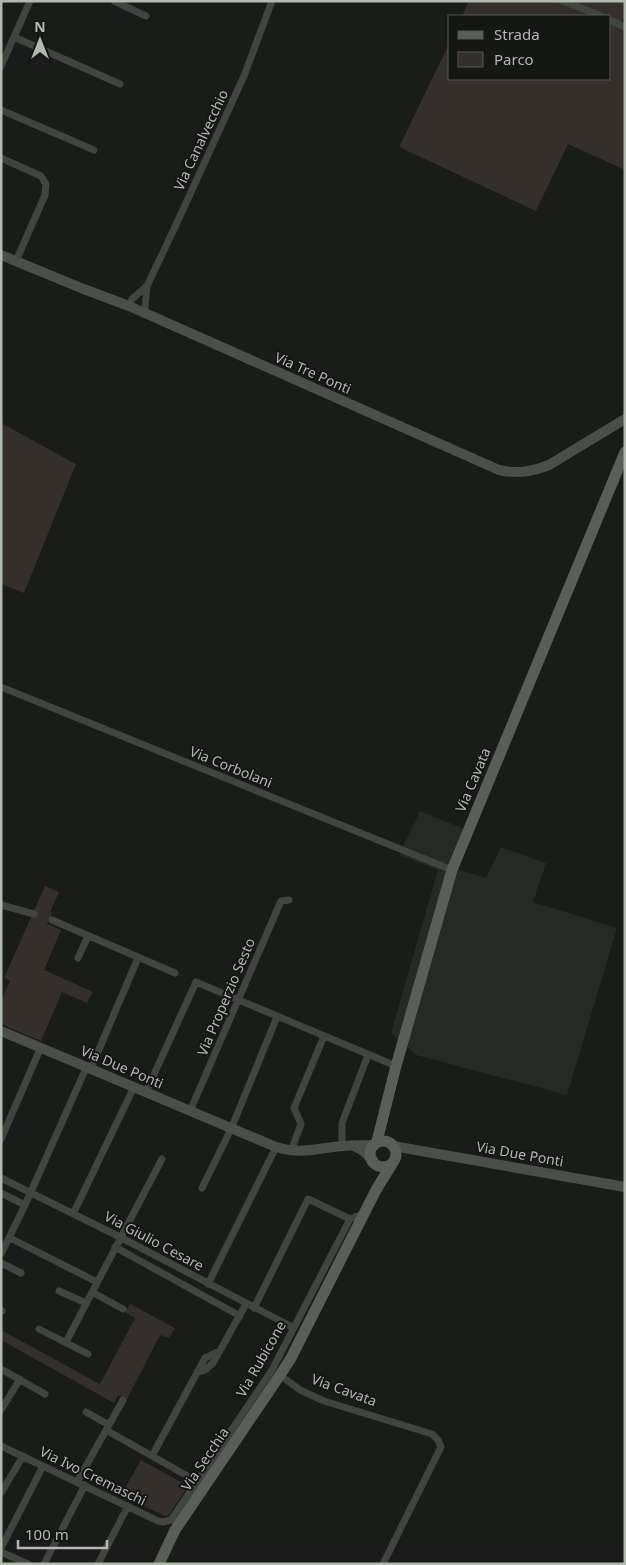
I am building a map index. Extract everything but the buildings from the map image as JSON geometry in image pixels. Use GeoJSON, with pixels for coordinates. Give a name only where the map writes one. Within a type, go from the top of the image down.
{"type":"FeatureCollection","features":[{"type":"Feature","properties":{"kind":"main road","name":"Via Cavata"},"geometry":{"type":"LineString","coordinates":[[280,1375],[376,1190],[386,1146],[380,1125],[452,870],[625,452]]}},
{"type":"Feature","properties":{"kind":"main road","name":"Via Cavata"},"geometry":{"type":"LineString","coordinates":[[376,1190],[378,1179],[372,1154],[386,1146]]}},
{"type":"Feature","properties":{"kind":"main road"},"geometry":{"type":"LineString","coordinates":[[374,1162],[383,1167],[386,1146]]}},
{"type":"Feature","properties":{"kind":"main road","name":"Via Secchia"},"geometry":{"type":"LineString","coordinates":[[159,1564],[175,1530],[280,1375]]}},
{"type":"Feature","properties":{"kind":"street"},"geometry":{"type":"LineString","coordinates":[[1,66],[30,1]]}},
{"type":"Feature","properties":{"kind":"street"},"geometry":{"type":"LineString","coordinates":[[114,1],[146,16]]}},
{"type":"Feature","properties":{"kind":"street","name":"Via Canalvecchio"},"geometry":{"type":"LineString","coordinates":[[143,312],[147,286],[244,76],[272,1]]}},
{"type":"Feature","properties":{"kind":"street"},"geometry":{"type":"LineString","coordinates":[[563,1],[598,15]]}},
{"type":"Feature","properties":{"kind":"street"},"geometry":{"type":"LineString","coordinates":[[611,20],[625,26]]}},
{"type":"Feature","properties":{"kind":"street"},"geometry":{"type":"LineString","coordinates":[[14,37],[120,84]]}},
{"type":"Feature","properties":{"kind":"street"},"geometry":{"type":"LineString","coordinates":[[1,110],[94,150]]}},
{"type":"Feature","properties":{"kind":"street"},"geometry":{"type":"LineString","coordinates":[[1,158],[41,176],[46,184],[45,195],[16,261]]}},
{"type":"Feature","properties":{"kind":"street","name":"Via Tre Ponti"},"geometry":{"type":"LineString","coordinates":[[1,254],[143,312],[499,470],[524,472],[536,470],[548,465],[625,419]]}},
{"type":"Feature","properties":{"kind":"street","name":"Via Canalvecchio"},"geometry":{"type":"LineString","coordinates":[[129,306],[132,299],[147,286]]}},
{"type":"Feature","properties":{"kind":"street","name":"Via Tre Ponti"},"geometry":{"type":"LineString","coordinates":[[611,427],[625,426]]}},
{"type":"Feature","properties":{"kind":"street","name":"Via Corbolani"},"geometry":{"type":"LineString","coordinates":[[1,687],[452,870]]}},
{"type":"Feature","properties":{"kind":"street","name":"Via Properzio Sesto"},"geometry":{"type":"LineString","coordinates":[[190,1111],[280,901],[289,900]]}},
{"type":"Feature","properties":{"kind":"street"},"geometry":{"type":"LineString","coordinates":[[2,907],[34,914]]}},
{"type":"Feature","properties":{"kind":"street"},"geometry":{"type":"LineString","coordinates":[[52,920],[174,973]]}},
{"type":"Feature","properties":{"kind":"street"},"geometry":{"type":"LineString","coordinates":[[78,958],[88,936]]}},
{"type":"Feature","properties":{"kind":"street"},"geometry":{"type":"LineString","coordinates":[[2,1251],[10,1238],[138,958]]}},
{"type":"Feature","properties":{"kind":"street"},"geometry":{"type":"LineString","coordinates":[[146,1092],[196,982],[396,1066]]}},
{"type":"Feature","properties":{"kind":"street"},"geometry":{"type":"LineString","coordinates":[[202,1188],[231,1129],[277,1017]]}},
{"type":"Feature","properties":{"kind":"street","name":"Via Due Ponti"},"geometry":{"type":"LineString","coordinates":[[1,1031],[276,1148],[291,1152],[346,1146],[410,1148],[625,1187]]}},
{"type":"Feature","properties":{"kind":"street"},"geometry":{"type":"LineString","coordinates":[[291,1152],[301,1124],[294,1108],[324,1036]]}},
{"type":"Feature","properties":{"kind":"street"},"geometry":{"type":"LineString","coordinates":[[1,1139],[41,1047]]}},
{"type":"Feature","properties":{"kind":"street"},"geometry":{"type":"LineString","coordinates":[[368,1055],[342,1123],[346,1146],[362,1150],[374,1162]]}},
{"type":"Feature","properties":{"kind":"street"},"geometry":{"type":"LineString","coordinates":[[73,1214],[134,1087]]}},
{"type":"Feature","properties":{"kind":"street"},"geometry":{"type":"LineString","coordinates":[[208,1284],[276,1148]]}},
{"type":"Feature","properties":{"kind":"street"},"geometry":{"type":"LineString","coordinates":[[66,1342],[162,1159]]}},
{"type":"Feature","properties":{"kind":"street","name":"Via Giulio Cesare"},"geometry":{"type":"LineString","coordinates":[[1,1178],[120,1237],[294,1328]]}},
{"type":"Feature","properties":{"kind":"street"},"geometry":{"type":"LineString","coordinates":[[1,1193],[25,1205]]}},
{"type":"Feature","properties":{"kind":"street"},"geometry":{"type":"LineString","coordinates":[[254,1308],[308,1199],[350,1219],[365,1213]]}},
{"type":"Feature","properties":{"kind":"street","name":"Via Rubicone"},"geometry":{"type":"LineString","coordinates":[[173,1517],[272,1370],[350,1219]]}},
{"type":"Feature","properties":{"kind":"street"},"geometry":{"type":"LineString","coordinates":[[10,1238],[97,1282]]}},
{"type":"Feature","properties":{"kind":"street","name":"Via Giulio Cesare"},"geometry":{"type":"LineString","coordinates":[[115,1247],[240,1316]]}},
{"type":"Feature","properties":{"kind":"street"},"geometry":{"type":"LineString","coordinates":[[1,1263],[21,1273]]}},
{"type":"Feature","properties":{"kind":"street"},"geometry":{"type":"LineString","coordinates":[[59,1291],[86,1302]]}},
{"type":"Feature","properties":{"kind":"street"},"geometry":{"type":"LineString","coordinates":[[92,1292],[124,1309]]}},
{"type":"Feature","properties":{"kind":"street"},"geometry":{"type":"LineString","coordinates":[[152,1456],[197,1372],[206,1370],[213,1363],[246,1304]]}},
{"type":"Feature","properties":{"kind":"street"},"geometry":{"type":"LineString","coordinates":[[40,1329],[88,1354]]}},
{"type":"Feature","properties":{"kind":"street"},"geometry":{"type":"LineString","coordinates":[[1,1369],[45,1394]]}},
{"type":"Feature","properties":{"kind":"street","name":"Via Cavata"},"geometry":{"type":"LineString","coordinates":[[280,1375],[300,1390],[324,1401],[432,1434],[438,1440],[441,1447],[383,1564]]}},
{"type":"Feature","properties":{"kind":"street"},"geometry":{"type":"LineString","coordinates":[[1,1410],[20,1379]]}},
{"type":"Feature","properties":{"kind":"street"},"geometry":{"type":"LineString","coordinates":[[77,1482],[123,1400]]}},
{"type":"Feature","properties":{"kind":"street"},"geometry":{"type":"LineString","coordinates":[[86,1412],[152,1456],[191,1478]]}},
{"type":"Feature","properties":{"kind":"street","name":"Via Ivo Cremaschi"},"geometry":{"type":"LineString","coordinates":[[1,1446],[163,1522],[173,1517]]}},
{"type":"Feature","properties":{"kind":"street"},"geometry":{"type":"LineString","coordinates":[[1,1493],[22,1456]]}},
{"type":"Feature","properties":{"kind":"street"},"geometry":{"type":"LineString","coordinates":[[1,1548],[43,1466]]}},
{"type":"Feature","properties":{"kind":"street"},"geometry":{"type":"LineString","coordinates":[[44,1564],[85,1485]]}},
{"type":"Feature","properties":{"kind":"street"},"geometry":{"type":"LineString","coordinates":[[98,1564],[128,1506]]}},
{"type":"Feature","properties":{"kind":"street"},"geometry":{"type":"LineString","coordinates":[[1,1552],[28,1564]]}},
{"type":"Feature","properties":{"kind":"shaded area"},"geometry":{"type":"Polygon","coordinates":[[[420,811],[467,830],[453,868],[486,878],[501,847],[546,863],[533,902],[617,928],[567,1095],[416,1055],[391,1033],[438,870],[399,855],[420,811]]]}},
{"type":"Feature","properties":{"kind":"green space"},"geometry":{"type":"Polygon","coordinates":[[[469,1],[625,1],[625,15],[620,24],[625,26],[625,170],[568,144],[536,211],[399,147],[448,46],[448,80],[611,80],[611,15],[462,15],[469,1]]]}},
{"type":"Feature","properties":{"kind":"green space"},"geometry":{"type":"Polygon","coordinates":[[[1,423],[76,464],[24,593],[1,584],[1,423]]]}},
{"type":"Feature","properties":{"kind":"green space"},"geometry":{"type":"Polygon","coordinates":[[[45,886],[59,892],[47,924],[61,930],[44,970],[93,992],[87,1003],[62,992],[41,1041],[1,1024],[1,1001],[10,981],[4,978],[45,886]]]}},
{"type":"Feature","properties":{"kind":"green space"},"geometry":{"type":"Polygon","coordinates":[[[130,1304],[175,1328],[169,1338],[160,1335],[127,1399],[118,1395],[114,1403],[1,1340],[1,1330],[100,1384],[135,1318],[125,1312],[130,1304]]]}},
{"type":"Feature","properties":{"kind":"green space"},"geometry":{"type":"Polygon","coordinates":[[[141,1460],[188,1486],[169,1515],[165,1516],[121,1495],[141,1460]]]}}]}
